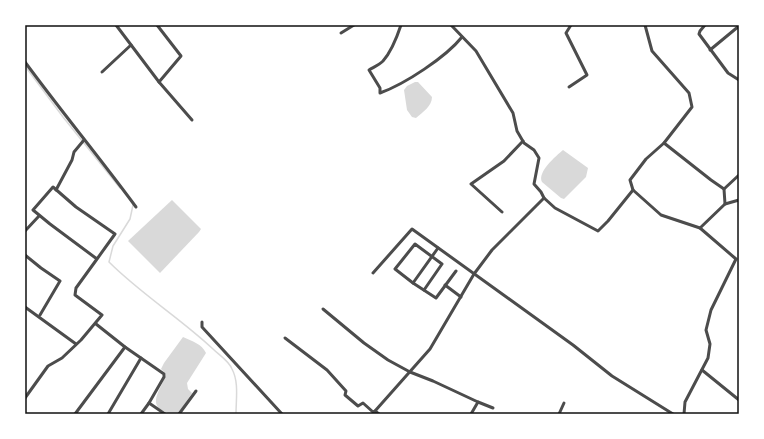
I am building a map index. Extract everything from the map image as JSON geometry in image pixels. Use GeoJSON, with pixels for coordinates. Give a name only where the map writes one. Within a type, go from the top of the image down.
{"type":"FeatureCollection","features":[{"type":"Feature","properties":{"kind":"street"},"geometry":{"type":"LineString","coordinates":[[116,25],[159,82],[192,120]]}},
{"type":"Feature","properties":{"kind":"street"},"geometry":{"type":"LineString","coordinates":[[157,25],[181,56],[159,82]]}},
{"type":"Feature","properties":{"kind":"street"},"geometry":{"type":"LineString","coordinates":[[341,33],[354,25]]}},
{"type":"Feature","properties":{"kind":"street"},"geometry":{"type":"LineString","coordinates":[[400,25],[396,39],[385,58],[380,64],[369,70],[380,88],[380,93],[392,89],[434,62],[456,45],[462,37]]}},
{"type":"Feature","properties":{"kind":"street"},"geometry":{"type":"LineString","coordinates":[[451,25],[476,51],[505,98],[513,113],[517,131],[523,141],[534,150],[539,158],[534,184],[544,198],[555,208],[598,230],[608,221],[633,190]]}},
{"type":"Feature","properties":{"kind":"street"},"geometry":{"type":"LineString","coordinates":[[569,88],[587,75],[566,33],[571,25]]}},
{"type":"Feature","properties":{"kind":"street"},"geometry":{"type":"LineString","coordinates":[[645,25],[652,51],[689,93],[692,107],[664,143],[646,160],[630,180],[633,190],[661,215],[700,228],[737,260],[711,310],[706,330],[710,344],[710,351],[685,402],[684,414]]}},
{"type":"Feature","properties":{"kind":"street"},"geometry":{"type":"LineString","coordinates":[[705,25],[699,34],[728,73],[739,80]]}},
{"type":"Feature","properties":{"kind":"street"},"geometry":{"type":"LineString","coordinates":[[710,50],[739,26]]}},
{"type":"Feature","properties":{"kind":"street"},"geometry":{"type":"LineString","coordinates":[[102,72],[131,45]]}},
{"type":"Feature","properties":{"kind":"street"},"geometry":{"type":"LineString","coordinates":[[25,62],[136,207]]}},
{"type":"Feature","properties":{"kind":"street"},"geometry":{"type":"LineString","coordinates":[[56,190],[72,160],[74,152],[84,140]]}},
{"type":"Feature","properties":{"kind":"street"},"geometry":{"type":"LineString","coordinates":[[502,212],[471,184],[504,161],[523,141]]}},
{"type":"Feature","properties":{"kind":"street"},"geometry":{"type":"LineString","coordinates":[[664,143],[710,180],[724,189]]}},
{"type":"Feature","properties":{"kind":"street"},"geometry":{"type":"LineString","coordinates":[[724,189],[739,175]]}},
{"type":"Feature","properties":{"kind":"street"},"geometry":{"type":"LineString","coordinates":[[25,398],[48,366],[62,358],[96,324],[102,315],[75,295],[76,288],[97,259],[115,234],[76,207],[53,187],[33,210],[97,259]]}},
{"type":"Feature","properties":{"kind":"street"},"geometry":{"type":"LineString","coordinates":[[724,189],[725,204]]}},
{"type":"Feature","properties":{"kind":"street"},"geometry":{"type":"LineString","coordinates":[[375,411],[430,349],[474,274],[492,250],[544,198]]}},
{"type":"Feature","properties":{"kind":"street"},"geometry":{"type":"LineString","coordinates":[[700,228],[725,204],[739,200]]}},
{"type":"Feature","properties":{"kind":"street"},"geometry":{"type":"LineString","coordinates":[[25,231],[39,216]]}},
{"type":"Feature","properties":{"kind":"street"},"geometry":{"type":"LineString","coordinates":[[373,273],[412,229],[573,345],[612,376],[673,414]]}},
{"type":"Feature","properties":{"kind":"street"},"geometry":{"type":"LineString","coordinates":[[424,290],[442,265],[415,244],[395,269],[413,283],[436,298],[456,271]]}},
{"type":"Feature","properties":{"kind":"street"},"geometry":{"type":"LineString","coordinates":[[413,283],[438,248]]}},
{"type":"Feature","properties":{"kind":"street"},"geometry":{"type":"LineString","coordinates":[[25,255],[60,281],[40,314]]}},
{"type":"Feature","properties":{"kind":"street"},"geometry":{"type":"LineString","coordinates":[[445,285],[461,297]]}},
{"type":"Feature","properties":{"kind":"street"},"geometry":{"type":"LineString","coordinates":[[25,307],[76,344]]}},
{"type":"Feature","properties":{"kind":"street"},"geometry":{"type":"LineString","coordinates":[[324,309],[364,343],[388,360],[410,372],[492,408]]}},
{"type":"Feature","properties":{"kind":"street"},"geometry":{"type":"LineString","coordinates":[[202,322],[202,327],[282,414]]}},
{"type":"Feature","properties":{"kind":"street"},"geometry":{"type":"LineString","coordinates":[[96,324],[125,347],[164,374],[164,377],[141,414]]}},
{"type":"Feature","properties":{"kind":"street"},"geometry":{"type":"LineString","coordinates":[[285,338],[327,370],[346,390],[345,395],[358,406],[362,403],[373,412],[375,411],[379,414]]}},
{"type":"Feature","properties":{"kind":"street"},"geometry":{"type":"LineString","coordinates":[[75,414],[125,347]]}},
{"type":"Feature","properties":{"kind":"street"},"geometry":{"type":"LineString","coordinates":[[108,414],[141,358]]}},
{"type":"Feature","properties":{"kind":"street"},"geometry":{"type":"LineString","coordinates":[[702,370],[739,400]]}},
{"type":"Feature","properties":{"kind":"street"},"geometry":{"type":"LineString","coordinates":[[179,414],[196,391]]}},
{"type":"Feature","properties":{"kind":"street"},"geometry":{"type":"LineString","coordinates":[[471,414],[478,402]]}},
{"type":"Feature","properties":{"kind":"street"},"geometry":{"type":"LineString","coordinates":[[149,403],[165,414]]}},
{"type":"Feature","properties":{"kind":"street"},"geometry":{"type":"LineString","coordinates":[[559,414],[564,403]]}},
{"type":"Feature","properties":{"kind":"shaded area"},"geometry":{"type":"Polygon","coordinates":[[[418,82],[432,97],[429,106],[416,118],[412,117],[407,110],[404,90],[407,86],[418,82]]]}},
{"type":"Feature","properties":{"kind":"shaded area"},"geometry":{"type":"Polygon","coordinates":[[[563,150],[588,168],[586,177],[564,199],[542,182],[541,178],[548,164],[563,150]]]}},
{"type":"Feature","properties":{"kind":"shaded area"},"geometry":{"type":"Polygon","coordinates":[[[172,200],[201,229],[160,273],[128,241],[172,200]]]}},
{"type":"Feature","properties":{"kind":"shaded area"},"geometry":{"type":"Polygon","coordinates":[[[183,337],[199,345],[206,353],[187,383],[188,389],[192,393],[178,414],[166,412],[160,409],[156,402],[158,392],[166,374],[161,369],[183,337]]]}},
{"type":"Feature","properties":{"kind":"waterway"},"geometry":{"type":"LineString","coordinates":[[25,66],[63,117],[120,188]]}},
{"type":"Feature","properties":{"kind":"waterway"},"geometry":{"type":"LineString","coordinates":[[133,205],[130,219],[113,246],[109,262],[134,285],[229,363],[236,379],[236,414]]}}]}
